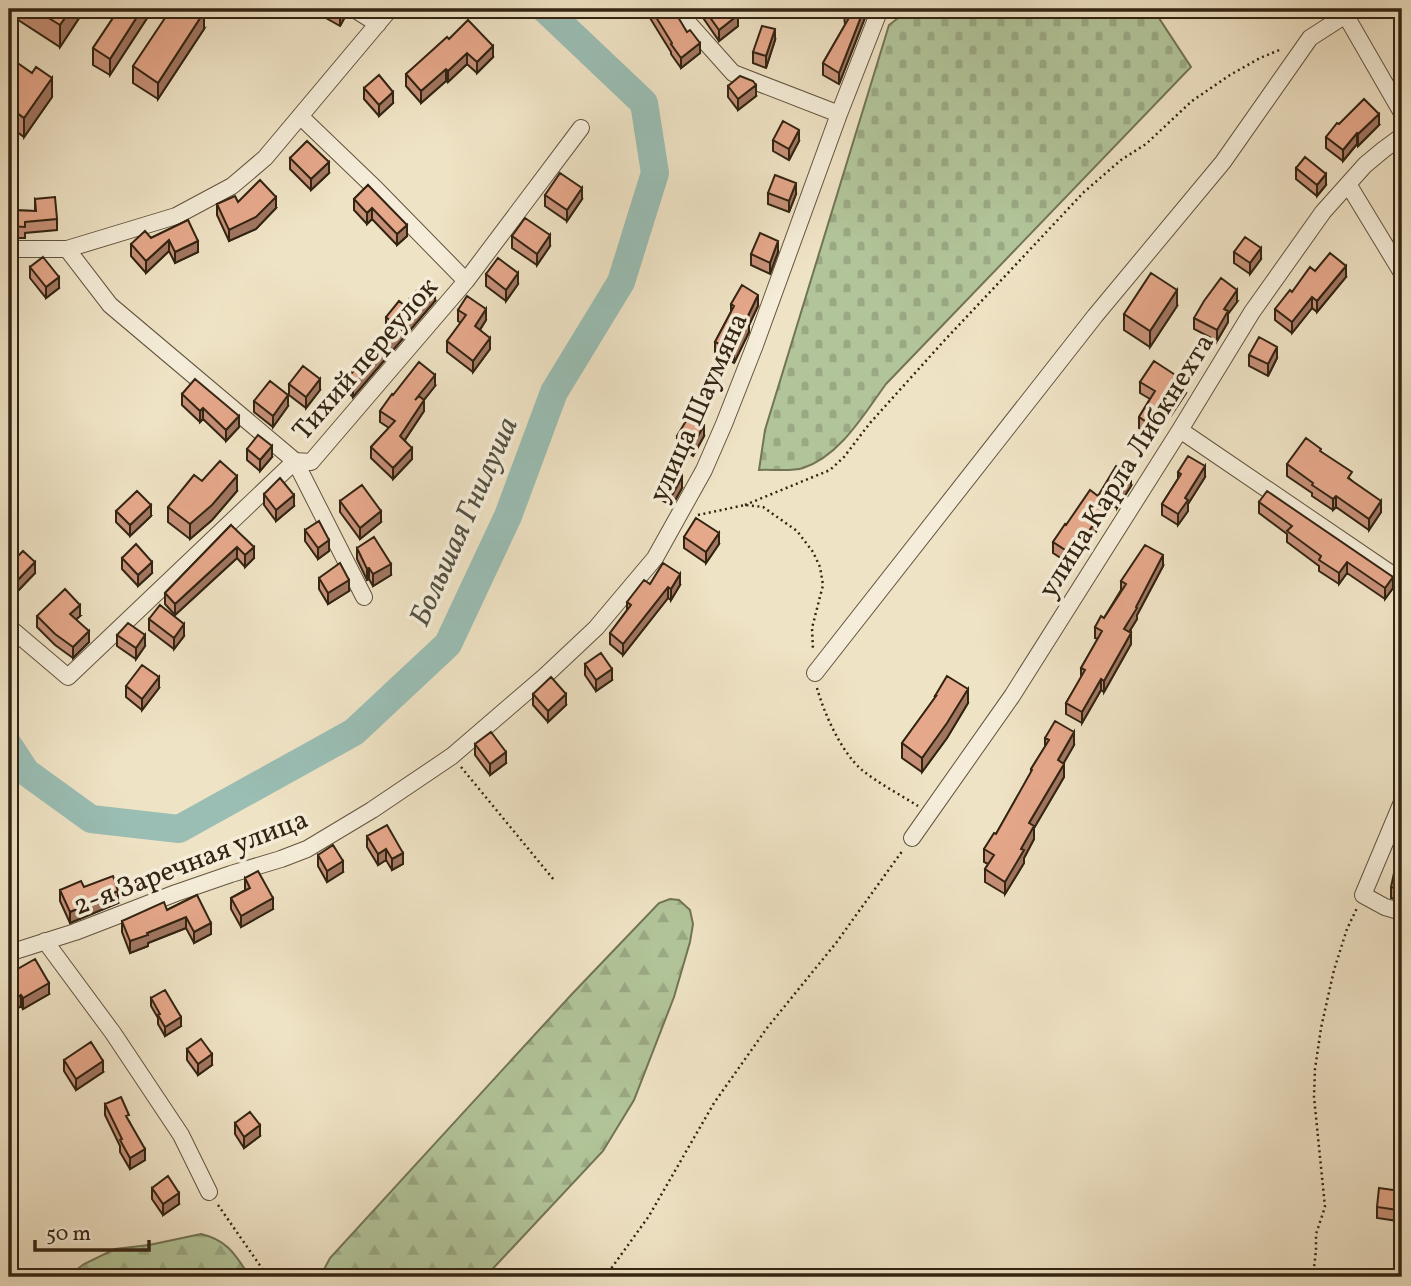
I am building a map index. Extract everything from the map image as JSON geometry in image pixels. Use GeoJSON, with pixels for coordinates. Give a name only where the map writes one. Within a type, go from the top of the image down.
{"type":"FeatureCollection","features":[{"type":"Feature","properties":{"kind":"street"},"geometry":{"type":"LineString","coordinates":[[9,249],[67,249],[176,216],[232,186],[265,158],[390,9]]}},
{"type":"Feature","properties":{"kind":"street"},"geometry":{"type":"LineString","coordinates":[[676,9],[733,73],[839,114]]}},
{"type":"Feature","properties":{"kind":"street","name":"улица Шаумяна"},"geometry":{"type":"LineString","coordinates":[[452,756],[596,628],[655,558],[704,470],[724,424],[880,9]]}},
{"type":"Feature","properties":{"kind":"street"},"geometry":{"type":"LineString","coordinates":[[359,10],[378,24]]}},
{"type":"Feature","properties":{"kind":"street"},"geometry":{"type":"LineString","coordinates":[[815,673],[1095,316],[1223,162],[1310,38],[1348,11],[1402,113]]}},
{"type":"Feature","properties":{"kind":"street"},"geometry":{"type":"LineString","coordinates":[[300,116],[466,281]]}},
{"type":"Feature","properties":{"kind":"street","name":"Тихий переулок"},"geometry":{"type":"LineString","coordinates":[[9,627],[68,677],[295,461],[311,462],[466,281],[581,128]]}},
{"type":"Feature","properties":{"kind":"street","name":"улица Карла Либкнехта"},"geometry":{"type":"LineString","coordinates":[[912,838],[1012,696],[1252,312],[1323,212],[1365,165],[1402,136]]}},
{"type":"Feature","properties":{"kind":"street"},"geometry":{"type":"LineString","coordinates":[[1348,184],[1402,273]]}},
{"type":"Feature","properties":{"kind":"street"},"geometry":{"type":"LineString","coordinates":[[67,249],[110,304],[295,461],[364,597]]}},
{"type":"Feature","properties":{"kind":"street"},"geometry":{"type":"LineString","coordinates":[[1180,430],[1402,581]]}},
{"type":"Feature","properties":{"kind":"street","name":"2-я Заречная улица"},"geometry":{"type":"LineString","coordinates":[[9,953],[307,849],[372,810],[452,756]]}},
{"type":"Feature","properties":{"kind":"street"},"geometry":{"type":"LineString","coordinates":[[1402,802],[1363,895],[1385,907],[1402,912]]}},
{"type":"Feature","properties":{"kind":"street"},"geometry":{"type":"LineString","coordinates":[[46,941],[113,1033],[181,1135],[209,1192]]}},
{"type":"Feature","properties":{"kind":"path"},"geometry":{"type":"LineString","coordinates":[[678,517],[746,505],[830,470],[943,342],[1084,192],[1121,160],[1146,144],[1192,101],[1250,63],[1285,48]]}},
{"type":"Feature","properties":{"kind":"path"},"geometry":{"type":"LineString","coordinates":[[746,505],[763,507],[788,524],[797,531],[817,559],[823,585],[813,628],[815,673],[823,707],[852,761],[929,813]]}},
{"type":"Feature","properties":{"kind":"path"},"geometry":{"type":"LineString","coordinates":[[452,756],[554,880]]}},
{"type":"Feature","properties":{"kind":"path"},"geometry":{"type":"LineString","coordinates":[[605,1277],[649,1216],[714,1103],[767,1028],[836,943],[912,838]]}},
{"type":"Feature","properties":{"kind":"path"},"geometry":{"type":"LineString","coordinates":[[1313,1277],[1316,1234],[1325,1207],[1314,1097],[1315,1069],[1334,970],[1347,929],[1363,895]]}},
{"type":"Feature","properties":{"kind":"path"},"geometry":{"type":"LineString","coordinates":[[209,1192],[268,1277]]}},
{"type":"Feature","properties":{"kind":"green space"},"geometry":{"type":"Polygon","coordinates":[[[910,9],[1153,9],[1191,67],[886,384],[840,444],[803,468],[759,470],[765,430],[889,25],[910,9]]]}},
{"type":"Feature","properties":{"kind":"green space"},"geometry":{"type":"Polygon","coordinates":[[[670,899],[679,900],[690,910],[693,924],[690,942],[674,997],[634,1100],[603,1151],[485,1277],[320,1277],[330,1258],[572,994],[659,903],[670,899]]]}},
{"type":"Feature","properties":{"kind":"green space"},"geometry":{"type":"Polygon","coordinates":[[[201,1234],[225,1245],[250,1277],[67,1277],[84,1264],[115,1249],[201,1234]]]}},
{"type":"Feature","properties":{"kind":"building"},"geometry":{"type":"Polygon","coordinates":[[[34,9],[71,9],[60,25],[34,9]]]}},
{"type":"Feature","properties":{"kind":"building"},"geometry":{"type":"Polygon","coordinates":[[[119,9],[142,9],[110,59],[93,48],[119,9]]]}},
{"type":"Feature","properties":{"kind":"building"},"geometry":{"type":"Polygon","coordinates":[[[171,9],[198,9],[204,12],[158,83],[133,66],[171,9]]]}},
{"type":"Feature","properties":{"kind":"building"},"geometry":{"type":"Polygon","coordinates":[[[329,9],[343,9],[340,15],[329,9]]]}},
{"type":"Feature","properties":{"kind":"building"},"geometry":{"type":"Polygon","coordinates":[[[651,9],[671,9],[687,32],[690,30],[700,43],[681,58],[651,9]]]}},
{"type":"Feature","properties":{"kind":"building"},"geometry":{"type":"Polygon","coordinates":[[[704,9],[734,9],[738,15],[719,30],[704,9]]]}},
{"type":"Feature","properties":{"kind":"building"},"geometry":{"type":"Polygon","coordinates":[[[847,9],[864,9],[839,73],[823,63],[850,16],[844,14],[847,9]]]}},
{"type":"Feature","properties":{"kind":"building"},"geometry":{"type":"Polygon","coordinates":[[[468,20],[493,46],[477,62],[467,53],[421,91],[406,74],[468,20]]]}},
{"type":"Feature","properties":{"kind":"building"},"geometry":{"type":"Polygon","coordinates":[[[762,26],[775,29],[766,56],[753,52],[762,26]]]}},
{"type":"Feature","properties":{"kind":"building"},"geometry":{"type":"Polygon","coordinates":[[[9,57],[32,73],[36,67],[52,78],[24,118],[9,107],[9,57]]]}},
{"type":"Feature","properties":{"kind":"building"},"geometry":{"type":"Polygon","coordinates":[[[379,75],[393,92],[379,105],[364,88],[379,75]]]}},
{"type":"Feature","properties":{"kind":"building"},"geometry":{"type":"Polygon","coordinates":[[[740,76],[756,85],[738,99],[728,86],[740,76]]]}},
{"type":"Feature","properties":{"kind":"building"},"geometry":{"type":"Polygon","coordinates":[[[1364,99],[1379,114],[1357,133],[1343,150],[1326,137],[1337,123],[1364,99]]]}},
{"type":"Feature","properties":{"kind":"building"},"geometry":{"type":"Polygon","coordinates":[[[783,121],[799,130],[789,149],[773,140],[783,121]]]}},
{"type":"Feature","properties":{"kind":"building"},"geometry":{"type":"Polygon","coordinates":[[[307,141],[329,162],[311,179],[290,158],[307,141]]]}},
{"type":"Feature","properties":{"kind":"building"},"geometry":{"type":"Polygon","coordinates":[[[1305,157],[1326,174],[1317,185],[1296,168],[1305,157]]]}},
{"type":"Feature","properties":{"kind":"building"},"geometry":{"type":"Polygon","coordinates":[[[560,173],[582,188],[567,210],[545,195],[560,173]]]}},
{"type":"Feature","properties":{"kind":"building"},"geometry":{"type":"Polygon","coordinates":[[[775,175],[796,183],[789,201],[768,193],[775,175]]]}},
{"type":"Feature","properties":{"kind":"building"},"geometry":{"type":"Polygon","coordinates":[[[260,180],[276,197],[256,217],[229,230],[217,204],[235,196],[238,202],[260,180]]]}},
{"type":"Feature","properties":{"kind":"building"},"geometry":{"type":"Polygon","coordinates":[[[368,185],[407,225],[397,234],[372,208],[367,213],[354,199],[368,185]]]}},
{"type":"Feature","properties":{"kind":"building"},"geometry":{"type":"Polygon","coordinates":[[[55,197],[57,219],[25,222],[25,227],[9,226],[9,210],[36,211],[35,199],[55,197]]]}},
{"type":"Feature","properties":{"kind":"building"},"geometry":{"type":"Polygon","coordinates":[[[525,218],[550,235],[537,254],[512,236],[525,218]]]}},
{"type":"Feature","properties":{"kind":"building"},"geometry":{"type":"Polygon","coordinates":[[[188,220],[198,241],[175,252],[169,240],[146,261],[131,244],[145,231],[151,238],[188,220]]]}},
{"type":"Feature","properties":{"kind":"building"},"geometry":{"type":"Polygon","coordinates":[[[760,233],[778,241],[770,263],[751,254],[760,233]]]}},
{"type":"Feature","properties":{"kind":"building"},"geometry":{"type":"Polygon","coordinates":[[[1245,237],[1261,248],[1250,263],[1234,252],[1245,237]]]}},
{"type":"Feature","properties":{"kind":"building"},"geometry":{"type":"Polygon","coordinates":[[[1330,253],[1346,266],[1317,301],[1312,297],[1292,322],[1275,309],[1290,290],[1292,292],[1310,267],[1315,271],[1330,253]]]}},
{"type":"Feature","properties":{"kind":"building"},"geometry":{"type":"Polygon","coordinates":[[[43,257],[59,277],[46,287],[30,267],[43,257]]]}},
{"type":"Feature","properties":{"kind":"building"},"geometry":{"type":"Polygon","coordinates":[[[498,258],[518,273],[506,290],[486,274],[498,258]]]}},
{"type":"Feature","properties":{"kind":"building"},"geometry":{"type":"Polygon","coordinates":[[[1151,273],[1177,290],[1150,331],[1124,314],[1151,273]]]}},
{"type":"Feature","properties":{"kind":"building"},"geometry":{"type":"Polygon","coordinates":[[[1221,278],[1237,290],[1224,309],[1228,311],[1217,330],[1194,318],[1221,278]]]}},
{"type":"Feature","properties":{"kind":"building"},"geometry":{"type":"Polygon","coordinates":[[[425,281],[435,290],[353,386],[346,379],[371,353],[368,350],[392,322],[386,317],[399,301],[404,305],[425,281]]]}},
{"type":"Feature","properties":{"kind":"building"},"geometry":{"type":"Polygon","coordinates":[[[742,285],[758,295],[734,351],[715,342],[742,285]]]}},
{"type":"Feature","properties":{"kind":"building"},"geometry":{"type":"Polygon","coordinates":[[[467,296],[486,309],[475,326],[490,338],[473,361],[447,341],[466,315],[458,310],[467,296]]]}},
{"type":"Feature","properties":{"kind":"building"},"geometry":{"type":"Polygon","coordinates":[[[1259,337],[1277,347],[1268,364],[1249,355],[1259,337]]]}},
{"type":"Feature","properties":{"kind":"building"},"geometry":{"type":"Polygon","coordinates":[[[1154,361],[1186,382],[1154,427],[1139,417],[1155,391],[1140,382],[1154,361]]]}},
{"type":"Feature","properties":{"kind":"building"},"geometry":{"type":"Polygon","coordinates":[[[419,362],[435,375],[415,400],[419,396],[424,400],[400,436],[412,448],[393,468],[371,447],[395,421],[380,411],[419,362]]]}},
{"type":"Feature","properties":{"kind":"building"},"geometry":{"type":"Polygon","coordinates":[[[303,366],[320,379],[306,397],[289,384],[303,366]]]}},
{"type":"Feature","properties":{"kind":"building"},"geometry":{"type":"Polygon","coordinates":[[[195,379],[239,416],[226,430],[203,408],[200,411],[182,394],[195,379]]]}},
{"type":"Feature","properties":{"kind":"building"},"geometry":{"type":"Polygon","coordinates":[[[270,381],[288,395],[273,416],[254,401],[270,381]]]}},
{"type":"Feature","properties":{"kind":"building"},"geometry":{"type":"Polygon","coordinates":[[[689,416],[704,425],[693,445],[677,436],[689,416]]]}},
{"type":"Feature","properties":{"kind":"building"},"geometry":{"type":"Polygon","coordinates":[[[258,435],[272,446],[260,460],[247,449],[258,435]]]}},
{"type":"Feature","properties":{"kind":"building"},"geometry":{"type":"Polygon","coordinates":[[[1306,438],[1321,449],[1320,451],[1352,472],[1348,478],[1381,501],[1369,519],[1336,496],[1333,499],[1312,485],[1313,483],[1287,464],[1306,438]]]}},
{"type":"Feature","properties":{"kind":"building"},"geometry":{"type":"Polygon","coordinates":[[[1188,456],[1205,466],[1178,514],[1162,504],[1181,474],[1178,472],[1188,456]]]}},
{"type":"Feature","properties":{"kind":"building"},"geometry":{"type":"Polygon","coordinates":[[[220,461],[237,476],[212,505],[190,524],[168,507],[194,475],[202,481],[220,461]]]}},
{"type":"Feature","properties":{"kind":"building"},"geometry":{"type":"Polygon","coordinates":[[[1116,466],[1131,475],[1117,497],[1113,495],[1073,555],[1053,542],[1090,490],[1098,496],[1116,466]]]}},
{"type":"Feature","properties":{"kind":"building"},"geometry":{"type":"Polygon","coordinates":[[[668,469],[682,477],[672,495],[658,487],[668,469]]]}},
{"type":"Feature","properties":{"kind":"building"},"geometry":{"type":"Polygon","coordinates":[[[280,478],[294,495],[276,510],[264,494],[280,478]]]}},
{"type":"Feature","properties":{"kind":"building"},"geometry":{"type":"Polygon","coordinates":[[[362,485],[381,511],[360,528],[340,501],[362,485]]]}},
{"type":"Feature","properties":{"kind":"building"},"geometry":{"type":"Polygon","coordinates":[[[137,491],[151,505],[130,525],[116,511],[137,491]]]}},
{"type":"Feature","properties":{"kind":"building"},"geometry":{"type":"Polygon","coordinates":[[[1267,491],[1393,577],[1385,588],[1347,562],[1339,573],[1319,560],[1321,556],[1287,531],[1292,526],[1259,502],[1267,491]]]}},
{"type":"Feature","properties":{"kind":"building"},"geometry":{"type":"Polygon","coordinates":[[[696,518],[719,533],[706,552],[684,537],[696,518]]]}},
{"type":"Feature","properties":{"kind":"building"},"geometry":{"type":"Polygon","coordinates":[[[319,521],[329,540],[318,548],[305,530],[319,521]]]}},
{"type":"Feature","properties":{"kind":"building"},"geometry":{"type":"Polygon","coordinates":[[[231,525],[254,547],[245,555],[237,547],[175,604],[165,593],[231,525]]]}},
{"type":"Feature","properties":{"kind":"building"},"geometry":{"type":"Polygon","coordinates":[[[374,537],[391,564],[373,574],[367,569],[357,548],[374,537]]]}},
{"type":"Feature","properties":{"kind":"building"},"geometry":{"type":"Polygon","coordinates":[[[136,544],[152,562],[138,575],[122,558],[136,544]]]}},
{"type":"Feature","properties":{"kind":"building"},"geometry":{"type":"Polygon","coordinates":[[[1145,545],[1163,555],[1124,629],[1131,633],[1104,681],[1101,679],[1082,712],[1066,703],[1085,670],[1081,668],[1102,631],[1095,627],[1126,584],[1121,581],[1145,545]]]}},
{"type":"Feature","properties":{"kind":"building"},"geometry":{"type":"Polygon","coordinates":[[[9,551],[16,558],[23,551],[35,562],[12,586],[9,583],[9,551]]]}},
{"type":"Feature","properties":{"kind":"building"},"geometry":{"type":"Polygon","coordinates":[[[340,563],[349,580],[328,593],[319,578],[340,563]]]}},
{"type":"Feature","properties":{"kind":"building"},"geometry":{"type":"Polygon","coordinates":[[[663,563],[680,574],[671,589],[668,587],[623,644],[610,633],[631,605],[627,602],[644,580],[650,584],[663,563]]]}},
{"type":"Feature","properties":{"kind":"building"},"geometry":{"type":"Polygon","coordinates":[[[65,589],[80,605],[70,614],[89,631],[73,647],[37,616],[65,589]]]}},
{"type":"Feature","properties":{"kind":"building"},"geometry":{"type":"Polygon","coordinates":[[[160,605],[184,624],[174,638],[149,619],[160,605]]]}},
{"type":"Feature","properties":{"kind":"building"},"geometry":{"type":"Polygon","coordinates":[[[128,623],[145,635],[136,648],[117,635],[128,623]]]}},
{"type":"Feature","properties":{"kind":"building"},"geometry":{"type":"Polygon","coordinates":[[[601,653],[612,669],[596,680],[585,664],[601,653]]]}},
{"type":"Feature","properties":{"kind":"building"},"geometry":{"type":"Polygon","coordinates":[[[142,665],[159,677],[142,699],[126,686],[142,665]]]}},
{"type":"Feature","properties":{"kind":"building"},"geometry":{"type":"Polygon","coordinates":[[[947,676],[968,689],[922,758],[902,743],[947,676]]]}},
{"type":"Feature","properties":{"kind":"building"},"geometry":{"type":"Polygon","coordinates":[[[551,677],[566,694],[548,711],[533,694],[551,677]]]}},
{"type":"Feature","properties":{"kind":"building"},"geometry":{"type":"Polygon","coordinates":[[[1055,721],[1074,732],[1058,760],[1064,764],[1029,823],[1034,826],[1021,849],[1024,850],[1005,882],[985,869],[994,855],[984,849],[994,833],[996,834],[1049,740],[1045,738],[1055,721]]]}},
{"type":"Feature","properties":{"kind":"building"},"geometry":{"type":"Polygon","coordinates":[[[491,732],[506,752],[490,764],[475,744],[491,732]]]}},
{"type":"Feature","properties":{"kind":"building"},"geometry":{"type":"Polygon","coordinates":[[[387,825],[403,853],[392,859],[386,849],[378,854],[367,836],[387,825]]]}},
{"type":"Feature","properties":{"kind":"building"},"geometry":{"type":"Polygon","coordinates":[[[333,845],[343,861],[327,871],[318,855],[333,845]]]}},
{"type":"Feature","properties":{"kind":"building"},"geometry":{"type":"Polygon","coordinates":[[[258,871],[273,898],[241,916],[231,898],[250,888],[245,878],[258,871]]]}},
{"type":"Feature","properties":{"kind":"building"},"geometry":{"type":"Polygon","coordinates":[[[1394,873],[1402,874],[1402,890],[1391,887],[1394,873]]]}},
{"type":"Feature","properties":{"kind":"building"},"geometry":{"type":"Polygon","coordinates":[[[113,876],[118,891],[70,912],[60,890],[81,881],[84,887],[113,876]]]}},
{"type":"Feature","properties":{"kind":"building"},"geometry":{"type":"Polygon","coordinates":[[[197,895],[211,923],[194,932],[186,917],[130,941],[122,921],[164,902],[167,910],[197,895]]]}},
{"type":"Feature","properties":{"kind":"building"},"geometry":{"type":"Polygon","coordinates":[[[35,959],[49,983],[9,1003],[9,974],[35,959]]]}},
{"type":"Feature","properties":{"kind":"building"},"geometry":{"type":"Polygon","coordinates":[[[165,990],[181,1017],[165,1027],[151,998],[165,990]]]}},
{"type":"Feature","properties":{"kind":"building"},"geometry":{"type":"Polygon","coordinates":[[[201,1039],[212,1054],[198,1064],[187,1049],[201,1039]]]}},
{"type":"Feature","properties":{"kind":"building"},"geometry":{"type":"Polygon","coordinates":[[[91,1042],[103,1061],[76,1079],[64,1060],[91,1042]]]}},
{"type":"Feature","properties":{"kind":"building"},"geometry":{"type":"Polygon","coordinates":[[[121,1097],[129,1115],[126,1116],[145,1149],[130,1158],[105,1104],[121,1097]]]}},
{"type":"Feature","properties":{"kind":"building"},"geometry":{"type":"Polygon","coordinates":[[[250,1112],[260,1125],[244,1137],[235,1123],[250,1112]]]}},
{"type":"Feature","properties":{"kind":"building"},"geometry":{"type":"Polygon","coordinates":[[[168,1176],[179,1193],[163,1204],[152,1188],[168,1176]]]}},
{"type":"Feature","properties":{"kind":"building"},"geometry":{"type":"Polygon","coordinates":[[[1379,1188],[1401,1191],[1398,1210],[1377,1207],[1379,1188]]]}},
{"type":"Feature","properties":{"kind":"waterway","name":"Большая Гнилуша"},"geometry":{"type":"LineString","coordinates":[[9,746],[26,772],[91,819],[179,829],[354,732],[448,644],[508,516],[554,392],[621,282],[655,173],[644,103],[545,9]]}}]}
